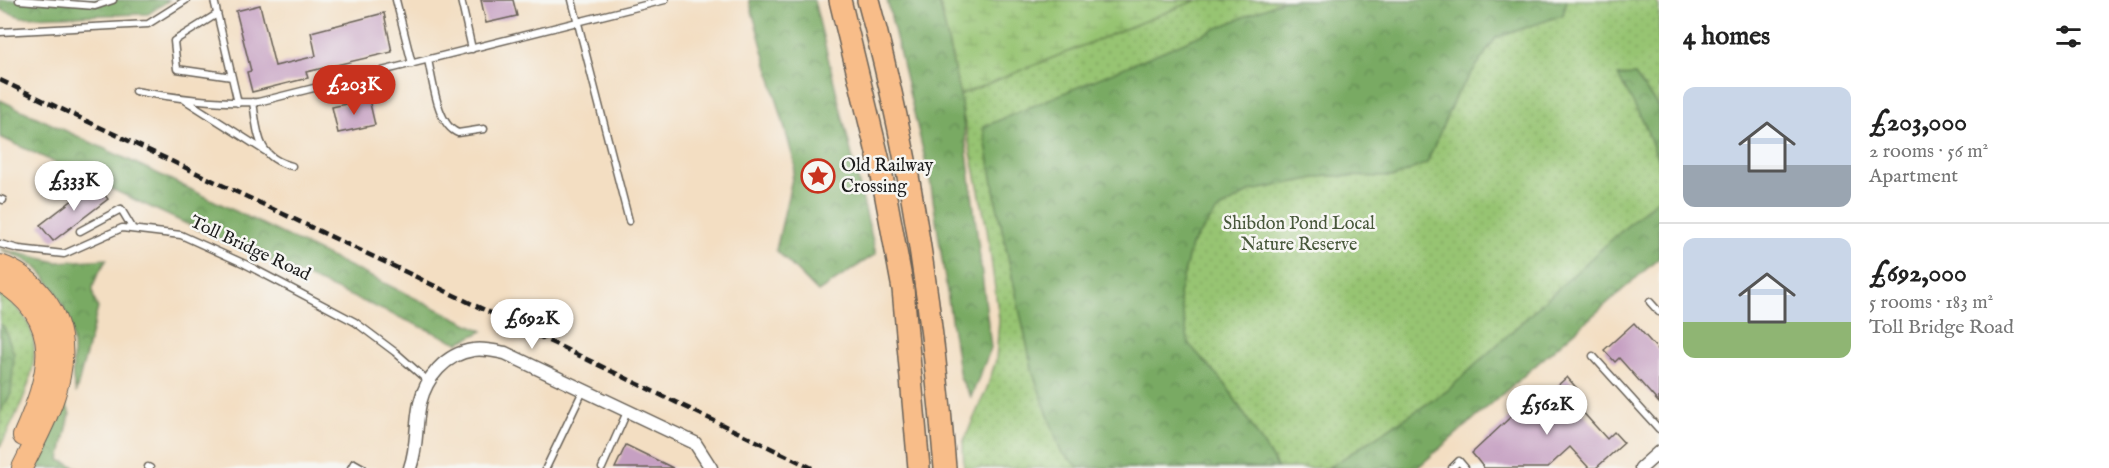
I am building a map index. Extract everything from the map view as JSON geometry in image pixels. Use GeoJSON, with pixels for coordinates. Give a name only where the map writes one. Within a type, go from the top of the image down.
{"type":"FeatureCollection","features":[{"type":"Feature","properties":{"kind":"highway"},"geometry":{"type":"LineString","coordinates":[[840,0],[882,176],[903,289],[919,468]]}},
{"type":"Feature","properties":{"kind":"highway"},"geometry":{"type":"LineString","coordinates":[[868,0],[904,150],[927,286],[938,372],[945,468]]}},
{"type":"Feature","properties":{"kind":"main road"},"geometry":{"type":"LineString","coordinates":[[0,265],[16,272],[38,290],[55,314],[62,338],[62,366],[56,392],[17,464]]}},
{"type":"Feature","properties":{"kind":"main road"},"geometry":{"type":"LineString","coordinates":[[0,281],[12,288],[39,317],[48,354],[40,393],[17,464]]}},
{"type":"Feature","properties":{"kind":"street"},"geometry":{"type":"LineString","coordinates":[[410,468],[417,443],[420,404],[428,381],[441,365],[457,355],[471,350],[484,349],[505,353],[695,443],[711,468]]}},
{"type":"Feature","properties":{"kind":"street"},"geometry":{"type":"LineString","coordinates":[[1641,468],[1659,452]]}},
{"type":"Feature","properties":{"kind":"lane"},"geometry":{"type":"LineString","coordinates":[[19,0],[95,6],[113,0]]}},
{"type":"Feature","properties":{"kind":"lane"},"geometry":{"type":"LineString","coordinates":[[0,32],[148,24],[186,0]]}},
{"type":"Feature","properties":{"kind":"lane"},"geometry":{"type":"LineString","coordinates":[[214,0],[238,103]]}},
{"type":"Feature","properties":{"kind":"lane"},"geometry":{"type":"LineString","coordinates":[[396,0],[412,64]]}},
{"type":"Feature","properties":{"kind":"lane"},"geometry":{"type":"LineString","coordinates":[[461,0],[472,49]]}},
{"type":"Feature","properties":{"kind":"lane"},"geometry":{"type":"LineString","coordinates":[[572,0],[629,221]]}},
{"type":"Feature","properties":{"kind":"lane"},"geometry":{"type":"LineString","coordinates":[[135,91],[181,98],[238,103],[253,102],[665,0]]}},
{"type":"Feature","properties":{"kind":"lane"},"geometry":{"type":"LineString","coordinates":[[217,14],[174,41],[177,69],[232,77]]}},
{"type":"Feature","properties":{"kind":"lane"},"geometry":{"type":"LineString","coordinates":[[428,60],[439,108],[447,127],[458,133],[484,129]]}},
{"type":"Feature","properties":{"kind":"lane"},"geometry":{"type":"LineString","coordinates":[[181,98],[278,161],[292,166]]}},
{"type":"Feature","properties":{"kind":"lane"},"geometry":{"type":"LineString","coordinates":[[253,102],[260,143],[265,151]]}},
{"type":"Feature","properties":{"kind":"lane"},"geometry":{"type":"LineString","coordinates":[[80,231],[121,209],[133,229]]}},
{"type":"Feature","properties":{"kind":"lane","name":"Toll Bridge Road"},"geometry":{"type":"LineString","coordinates":[[0,244],[18,249],[64,254],[122,228],[181,235],[244,264],[355,322],[395,352],[428,381]]}},
{"type":"Feature","properties":{"kind":"lane"},"geometry":{"type":"LineString","coordinates":[[1650,302],[1659,312]]}},
{"type":"Feature","properties":{"kind":"lane"},"geometry":{"type":"LineString","coordinates":[[1593,356],[1659,429]]}},
{"type":"Feature","properties":{"kind":"lane"},"geometry":{"type":"LineString","coordinates":[[546,468],[583,391]]}},
{"type":"Feature","properties":{"kind":"lane"},"geometry":{"type":"LineString","coordinates":[[602,468],[627,412]]}},
{"type":"Feature","properties":{"kind":"lane"},"geometry":{"type":"LineString","coordinates":[[1452,468],[1459,461],[1466,468]]}},
{"type":"Feature","properties":{"kind":"lane"},"geometry":{"type":"LineString","coordinates":[[351,468],[354,463],[363,468]]}},
{"type":"Feature","properties":{"kind":"green space"},"geometry":{"type":"Polygon","coordinates":[[[0,0],[169,0],[148,14],[21,17],[0,9],[0,0]]]}},
{"type":"Feature","properties":{"kind":"green space"},"geometry":{"type":"Polygon","coordinates":[[[749,0],[814,0],[876,254],[818,292],[776,250],[795,165],[749,0]]]}},
{"type":"Feature","properties":{"kind":"green space"},"geometry":{"type":"Polygon","coordinates":[[[887,0],[939,0],[960,95],[991,348],[971,397],[960,378],[930,180],[887,0]]]}},
{"type":"Feature","properties":{"kind":"green space","name":"Shibdon Pond Local Nature Reserve"},"geometry":{"type":"Polygon","coordinates":[[[939,0],[1655,0],[1659,6],[1659,258],[1417,468],[964,468],[963,443],[987,388],[996,360],[999,319],[987,229],[939,0]]]}},
{"type":"Feature","properties":{"kind":"green space"},"geometry":{"type":"Polygon","coordinates":[[[939,0],[1197,0],[960,95],[939,0]]]}},
{"type":"Feature","properties":{"kind":"green space"},"geometry":{"type":"Polygon","coordinates":[[[1284,0],[1567,0],[1563,15],[1496,38],[1455,97],[1427,163],[1395,177],[1326,176],[1251,191],[1217,211],[1191,245],[1179,295],[1189,344],[1226,385],[1278,468],[1080,468],[1061,452],[1033,373],[997,206],[983,127],[1284,0]]]}},
{"type":"Feature","properties":{"kind":"green space"},"geometry":{"type":"Polygon","coordinates":[[[1635,75],[1659,108],[1659,163],[1644,123],[1618,76],[1635,75]]]}},
{"type":"Feature","properties":{"kind":"green space"},"geometry":{"type":"Polygon","coordinates":[[[0,100],[483,331],[458,343],[206,233],[0,137],[0,100]]]}},
{"type":"Feature","properties":{"kind":"green space"},"geometry":{"type":"Polygon","coordinates":[[[1659,198],[1659,258],[1417,468],[1328,468],[1447,391],[1659,198]]]}},
{"type":"Feature","properties":{"kind":"green space"},"geometry":{"type":"Polygon","coordinates":[[[0,249],[57,262],[107,259],[94,283],[93,294],[98,308],[76,392],[72,336],[67,315],[57,294],[37,268],[0,249]]]}},
{"type":"Feature","properties":{"kind":"green space"},"geometry":{"type":"Polygon","coordinates":[[[0,295],[11,302],[27,321],[33,338],[34,357],[25,395],[0,447],[0,295]]]}},
{"type":"Feature","properties":{"kind":"green space"},"geometry":{"type":"Polygon","coordinates":[[[0,324],[4,327],[14,354],[11,394],[0,412],[0,324]]]}},
{"type":"Feature","properties":{"kind":"green space"},"geometry":{"type":"Polygon","coordinates":[[[65,401],[70,414],[60,460],[78,468],[34,468],[65,401]]]}},
{"type":"Feature","properties":{"kind":"building"},"geometry":{"type":"Polygon","coordinates":[[[481,0],[513,0],[517,16],[486,23],[481,0]]]}},
{"type":"Feature","properties":{"kind":"building"},"geometry":{"type":"Polygon","coordinates":[[[260,5],[275,66],[316,56],[311,32],[384,13],[392,52],[306,72],[308,78],[252,92],[247,72],[251,71],[236,11],[260,5]]]}},
{"type":"Feature","properties":{"kind":"building"},"geometry":{"type":"Polygon","coordinates":[[[369,99],[375,125],[338,133],[332,107],[369,99]]]}},
{"type":"Feature","properties":{"kind":"building"},"geometry":{"type":"Polygon","coordinates":[[[95,183],[108,199],[53,241],[40,225],[95,183]]]}},
{"type":"Feature","properties":{"kind":"building"},"geometry":{"type":"Polygon","coordinates":[[[1634,323],[1659,351],[1659,403],[1619,358],[1615,362],[1604,350],[1634,323]]]}},
{"type":"Feature","properties":{"kind":"building"},"geometry":{"type":"Polygon","coordinates":[[[1567,377],[1579,391],[1570,398],[1607,439],[1614,432],[1624,443],[1596,468],[1589,468],[1570,447],[1547,468],[1484,468],[1472,453],[1517,411],[1523,417],[1567,377]]]}},
{"type":"Feature","properties":{"kind":"building"},"geometry":{"type":"Polygon","coordinates":[[[626,445],[673,468],[615,468],[626,445]]]}},
{"type":"Feature","properties":{"kind":"railway"},"geometry":{"type":"LineString","coordinates":[[0,80],[812,468]]}},
{"type":"Feature","properties":{"kind":"place","name":"Old Railway Crossing"},"geometry":{"type":"Point","coordinates":[818,176]}}]}
